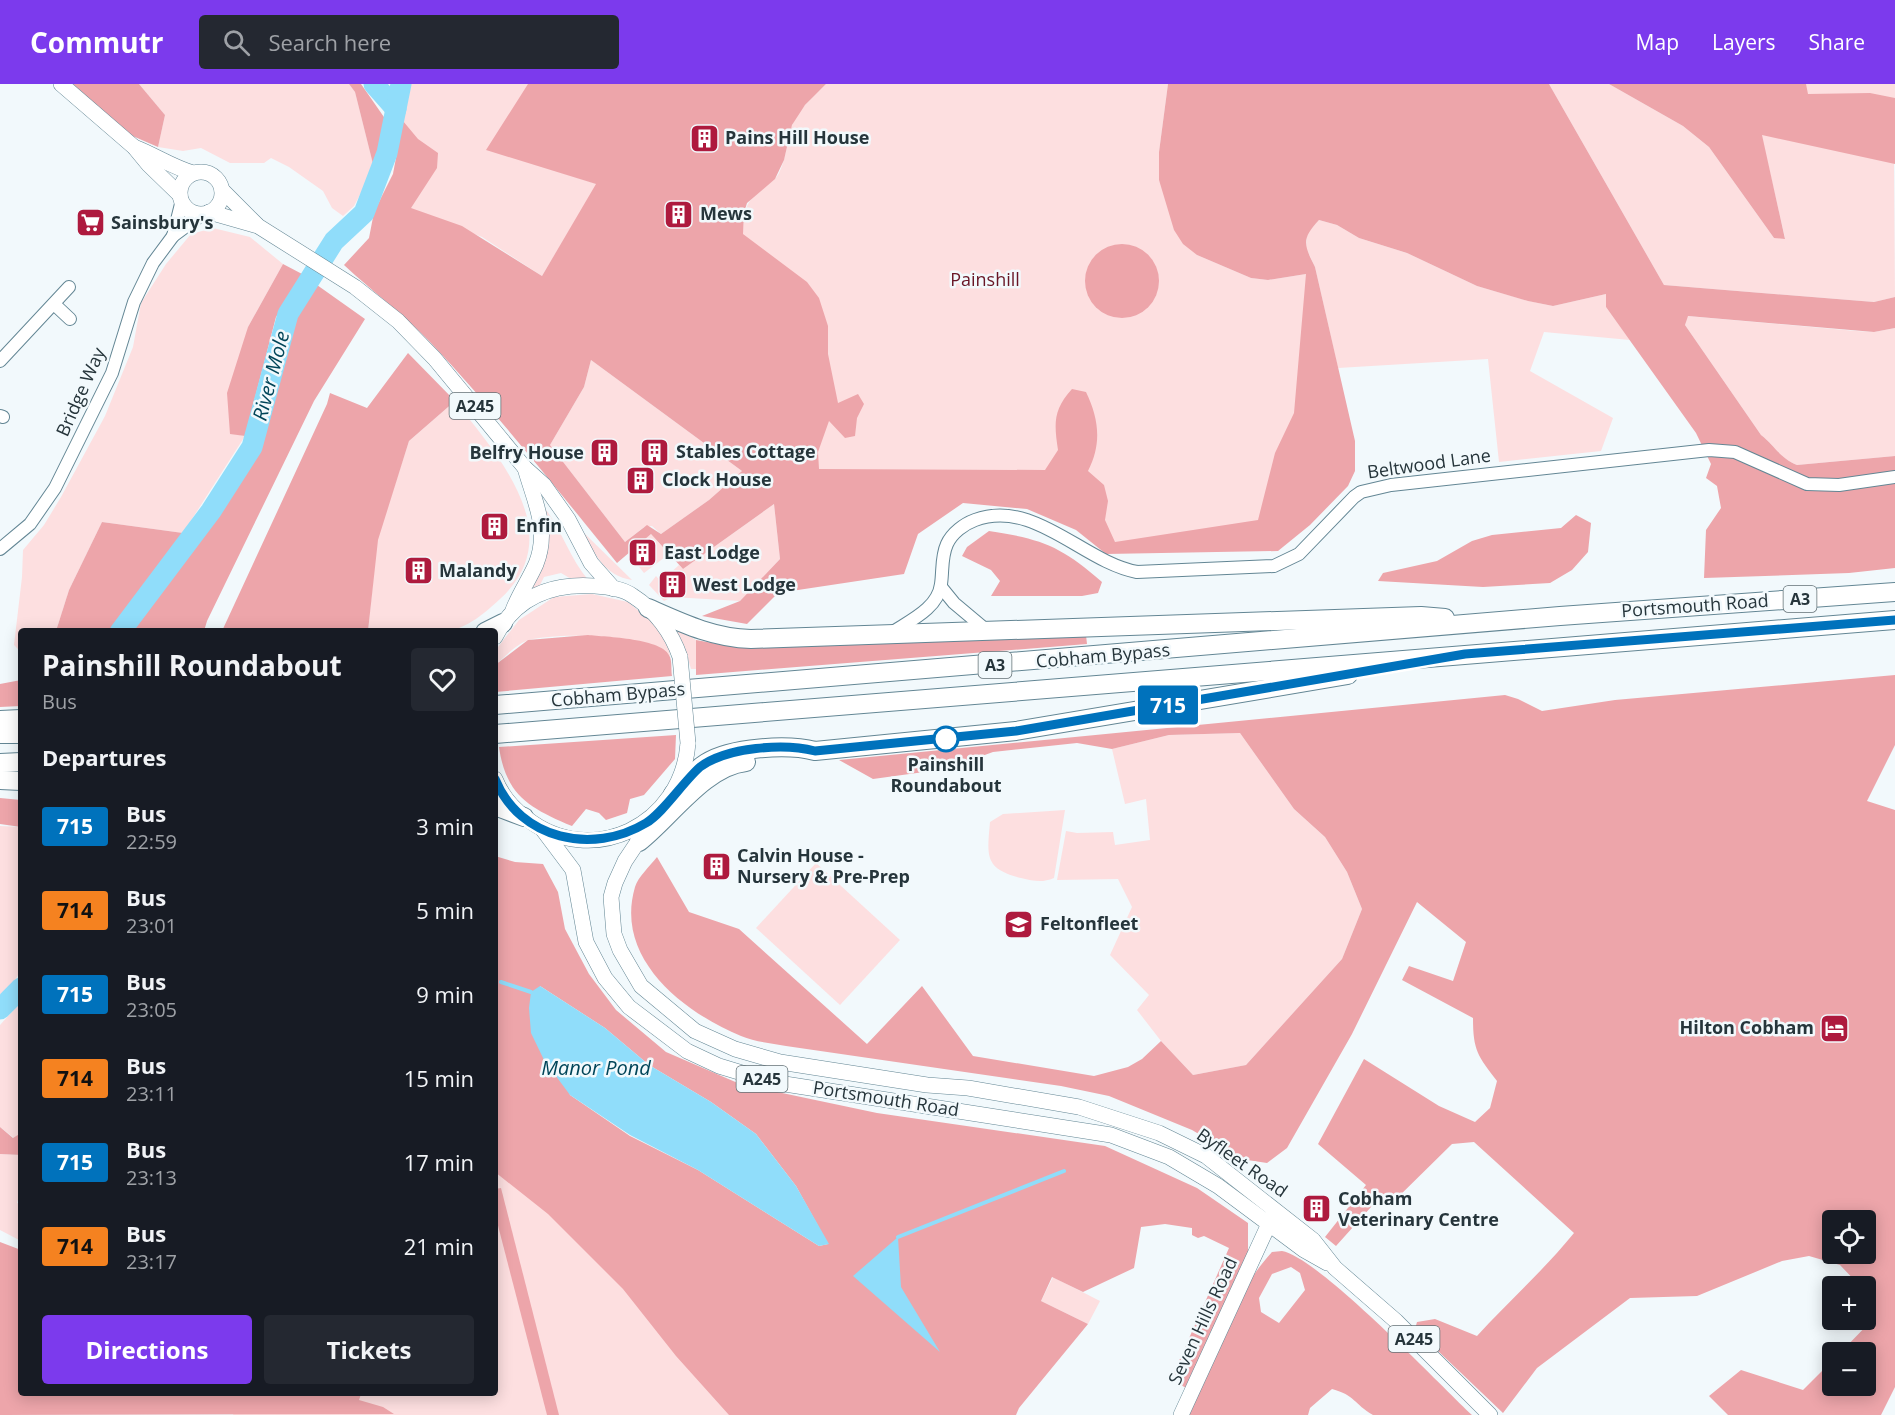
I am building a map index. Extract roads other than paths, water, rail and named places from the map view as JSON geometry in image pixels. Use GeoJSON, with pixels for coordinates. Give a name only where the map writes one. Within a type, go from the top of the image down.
{"type":"FeatureCollection","features":[{"type":"Feature","properties":{"kind":"highway","name":"Portsmouth Road"},"geometry":{"type":"LineString","coordinates":[[1495,622],[1895,591]]}},
{"type":"Feature","properties":{"kind":"highway"},"geometry":{"type":"LineString","coordinates":[[648,608],[702,632],[732,639],[1421,616],[1495,622]]}},
{"type":"Feature","properties":{"kind":"highway","name":"Portsmouth Road"},"geometry":{"type":"LineString","coordinates":[[1465,654],[1895,620]]}},
{"type":"Feature","properties":{"kind":"highway","name":"Cobham Bypass"},"geometry":{"type":"LineString","coordinates":[[498,705],[1495,622]]}},
{"type":"Feature","properties":{"kind":"highway"},"geometry":{"type":"LineString","coordinates":[[639,842],[702,782],[723,769],[741,763],[785,759],[815,751],[1016,731],[1465,654]]}},
{"type":"Feature","properties":{"kind":"highway","name":"Cobham Bypass"},"geometry":{"type":"LineString","coordinates":[[498,734],[1465,654]]}},
{"type":"Feature","properties":{"kind":"highway"},"geometry":{"type":"LineString","coordinates":[[0,720],[18,719]]}},
{"type":"Feature","properties":{"kind":"highway"},"geometry":{"type":"LineString","coordinates":[[0,734],[18,734]]}},
{"type":"Feature","properties":{"kind":"highway"},"geometry":{"type":"LineString","coordinates":[[673,794],[700,767],[721,756],[746,751],[799,747],[815,751]]}},
{"type":"Feature","properties":{"kind":"highway"},"geometry":{"type":"LineString","coordinates":[[0,763],[18,762]]}},
{"type":"Feature","properties":{"kind":"highway"},"geometry":{"type":"LineString","coordinates":[[0,780],[18,781]]}},
{"type":"Feature","properties":{"kind":"highway"},"geometry":{"type":"LineString","coordinates":[[498,807],[524,817]]}},
{"type":"Feature","properties":{"kind":"main road"},"geometry":{"type":"LineString","coordinates":[[61,84],[135,147],[181,198],[188,209],[206,213],[218,206],[222,190],[214,176],[204,172],[193,173],[174,168],[154,155],[135,147]]}},
{"type":"Feature","properties":{"kind":"main road"},"geometry":{"type":"LineString","coordinates":[[181,198],[185,180],[193,173]]}},
{"type":"Feature","properties":{"kind":"main road","name":"A245"},"geometry":{"type":"LineString","coordinates":[[222,190],[258,226],[355,287],[384,309],[423,346],[525,468],[554,497],[591,563],[614,589]]}},
{"type":"Feature","properties":{"kind":"main road","name":"A245"},"geometry":{"type":"LineString","coordinates":[[206,213],[258,226]]}},
{"type":"Feature","properties":{"kind":"main road","name":"A245"},"geometry":{"type":"LineString","coordinates":[[504,623],[535,566],[541,538],[539,510],[525,468]]}},
{"type":"Feature","properties":{"kind":"main road"},"geometry":{"type":"LineString","coordinates":[[498,784],[506,799],[524,817],[552,835],[575,839],[604,839],[623,834],[652,818],[673,794],[686,763],[688,743],[680,657],[672,638],[648,608],[633,595],[614,589],[579,585],[559,587],[533,597],[504,623]]}},
{"type":"Feature","properties":{"kind":"main road","name":"Portsmouth Road"},"geometry":{"type":"LineString","coordinates":[[652,818],[639,842],[621,867],[612,893],[614,934],[620,950],[641,986],[695,1030],[735,1049],[780,1062],[927,1085],[968,1088]]}},
{"type":"Feature","properties":{"kind":"main road","name":"Portsmouth Road"},"geometry":{"type":"LineString","coordinates":[[543,830],[573,870],[586,942],[606,978],[629,1007],[687,1051],[719,1066],[772,1082],[1111,1135]]}},
{"type":"Feature","properties":{"kind":"main road","name":"Byfleet Road"},"geometry":{"type":"LineString","coordinates":[[968,1088],[1079,1107],[1144,1126],[1206,1156],[1268,1217]]}},
{"type":"Feature","properties":{"kind":"main road","name":"Byfleet Road"},"geometry":{"type":"LineString","coordinates":[[1111,1135],[1168,1157],[1268,1217],[1312,1240],[1335,1268],[1396,1322],[1490,1415]]}},
{"type":"Feature","properties":{"kind":"main road","name":"Seven Hills Road"},"geometry":{"type":"LineString","coordinates":[[1181,1415],[1260,1244],[1268,1217]]}},
{"type":"Feature","properties":{"kind":"street","name":"Bridge Way"},"geometry":{"type":"LineString","coordinates":[[173,236],[181,198]]}},
{"type":"Feature","properties":{"kind":"street","name":"Bridge Way"},"geometry":{"type":"LineString","coordinates":[[0,549],[30,524],[55,488],[112,373],[139,289],[153,263],[173,236],[206,213]]}},
{"type":"Feature","properties":{"kind":"street"},"geometry":{"type":"LineString","coordinates":[[0,361],[69,286]]}},
{"type":"Feature","properties":{"kind":"street"},"geometry":{"type":"LineString","coordinates":[[54,304],[70,319]]}},
{"type":"Feature","properties":{"kind":"street","name":"Beltwood Lane"},"geometry":{"type":"LineString","coordinates":[[941,587],[943,559],[949,540],[964,526],[981,518],[1021,519],[1037,524],[1117,566],[1137,572],[1274,566],[1299,554],[1361,492],[1391,485],[1709,450],[1735,452],[1807,484],[1839,485],[1895,477]]}},
{"type":"Feature","properties":{"kind":"street"},"geometry":{"type":"LineString","coordinates":[[889,634],[928,608],[941,587],[954,603],[986,629]]}},
{"type":"Feature","properties":{"kind":"water","name":"Manor Pond"},"geometry":{"type":"Polygon","coordinates":[[[540,986],[605,1028],[649,1065],[711,1102],[756,1134],[796,1186],[829,1244],[819,1246],[698,1170],[630,1135],[570,1095],[544,1060],[531,1033],[529,1008],[531,992],[540,986]]]}},
{"type":"Feature","properties":{"kind":"water"},"geometry":{"type":"Polygon","coordinates":[[[898,1237],[901,1287],[940,1352],[853,1276],[898,1237]]]}},
{"type":"Feature","properties":{"kind":"waterway","name":"River Mole"},"geometry":{"type":"LineString","coordinates":[[374,84],[396,109]]}},
{"type":"Feature","properties":{"kind":"waterway","name":"River Mole"},"geometry":{"type":"LineString","coordinates":[[123,628],[211,511],[252,447],[288,314],[334,241],[364,213],[387,153],[401,84]]}},
{"type":"Feature","properties":{"kind":"waterway"},"geometry":{"type":"LineString","coordinates":[[501,982],[531,992]]}},
{"type":"Feature","properties":{"kind":"waterway","name":"River Mole"},"geometry":{"type":"LineString","coordinates":[[0,1009],[18,991]]}},
{"type":"Feature","properties":{"kind":"waterway"},"geometry":{"type":"LineString","coordinates":[[898,1237],[1064,1171]]}},
{"type":"Feature","properties":{"kind":"place","name":"Pains Hill House"},"geometry":{"type":"Point","coordinates":[704,138]}},
{"type":"Feature","properties":{"kind":"place","name":"Mews"},"geometry":{"type":"Point","coordinates":[679,214]}},
{"type":"Feature","properties":{"kind":"place","name":"Sainsbury's"},"geometry":{"type":"Point","coordinates":[90,223]}},
{"type":"Feature","properties":{"kind":"place","name":"Stables Cottage"},"geometry":{"type":"Point","coordinates":[655,452]}},
{"type":"Feature","properties":{"kind":"place","name":"Belfry House"},"geometry":{"type":"Point","coordinates":[605,453]}},
{"type":"Feature","properties":{"kind":"place","name":"Clock House"},"geometry":{"type":"Point","coordinates":[641,480]}},
{"type":"Feature","properties":{"kind":"place","name":"Enfin"},"geometry":{"type":"Point","coordinates":[495,526]}},
{"type":"Feature","properties":{"kind":"place","name":"East Lodge"},"geometry":{"type":"Point","coordinates":[643,553]}},
{"type":"Feature","properties":{"kind":"place","name":"Malandy"},"geometry":{"type":"Point","coordinates":[418,571]}},
{"type":"Feature","properties":{"kind":"place","name":"West Lodge"},"geometry":{"type":"Point","coordinates":[672,585]}},
{"type":"Feature","properties":{"kind":"place","name":"Painshill Roundabout"},"geometry":{"type":"Point","coordinates":[946,739]}},
{"type":"Feature","properties":{"kind":"place","name":"Calvin House - Nursery & Pre-Prep"},"geometry":{"type":"Point","coordinates":[716,866]}},
{"type":"Feature","properties":{"kind":"place","name":"Feltonfleet"},"geometry":{"type":"Point","coordinates":[1019,924]}},
{"type":"Feature","properties":{"kind":"place","name":"Hilton Cobham"},"geometry":{"type":"Point","coordinates":[1835,1028]}},
{"type":"Feature","properties":{"kind":"place","name":"Cobham Veterinary Centre"},"geometry":{"type":"Point","coordinates":[1317,1209]}},
{"type":"Feature","properties":{"kind":"park label","name":"Painshill"},"geometry":{"type":"Point","coordinates":[985,280]}}]}
